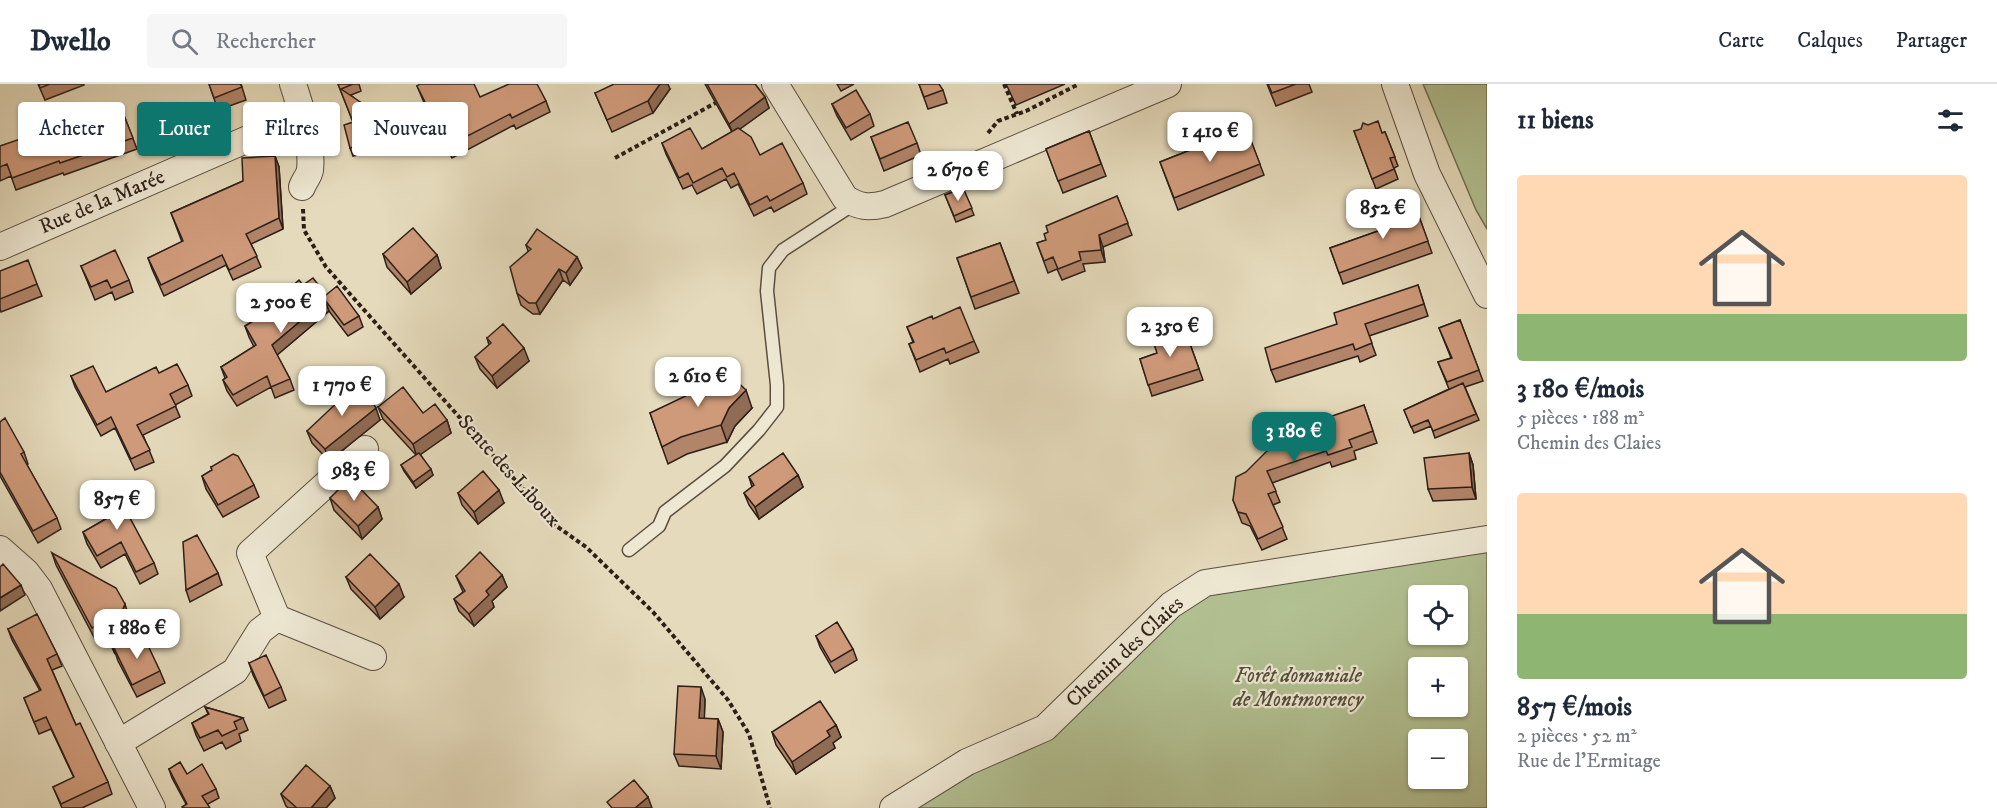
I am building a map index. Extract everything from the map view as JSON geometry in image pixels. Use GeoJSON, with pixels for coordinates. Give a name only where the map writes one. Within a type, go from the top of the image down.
{"type":"FeatureCollection","features":[{"type":"Feature","properties":{"kind":"street"},"geometry":{"type":"LineString","coordinates":[[293,84],[299,102]]}},
{"type":"Feature","properties":{"kind":"street"},"geometry":{"type":"LineString","coordinates":[[775,84],[837,188],[854,204],[869,208],[885,204],[1168,84]]}},
{"type":"Feature","properties":{"kind":"street"},"geometry":{"type":"LineString","coordinates":[[1395,84],[1427,174],[1487,295]]}},
{"type":"Feature","properties":{"kind":"street","name":"Rue de la Marée"},"geometry":{"type":"LineString","coordinates":[[0,247],[243,141]]}},
{"type":"Feature","properties":{"kind":"street"},"geometry":{"type":"LineString","coordinates":[[302,187],[310,172],[308,156]]}},
{"type":"Feature","properties":{"kind":"street"},"geometry":{"type":"LineString","coordinates":[[365,449],[250,553],[277,618],[374,657]]}},
{"type":"Feature","properties":{"kind":"street","name":"Chemin des Claies"},"geometry":{"type":"LineString","coordinates":[[893,808],[967,762],[1045,728],[1171,606],[1205,583],[1487,539]]}},
{"type":"Feature","properties":{"kind":"street"},"geometry":{"type":"LineString","coordinates":[[0,549],[26,572],[39,589],[152,808]]}},
{"type":"Feature","properties":{"kind":"street"},"geometry":{"type":"LineString","coordinates":[[118,743],[235,671],[260,631],[277,618]]}},
{"type":"Feature","properties":{"kind":"lane"},"geometry":{"type":"LineString","coordinates":[[629,550],[659,526],[665,512],[725,466],[777,407],[777,385],[767,291],[769,268],[783,250],[854,204]]}},
{"type":"Feature","properties":{"kind":"path"},"geometry":{"type":"LineString","coordinates":[[1004,84],[1017,114]]}},
{"type":"Feature","properties":{"kind":"path"},"geometry":{"type":"LineString","coordinates":[[994,156],[987,141],[988,133],[998,121],[1079,84]]}},
{"type":"Feature","properties":{"kind":"path"},"geometry":{"type":"LineString","coordinates":[[615,158],[720,101]]}},
{"type":"Feature","properties":{"kind":"path","name":"Sente des Liboux"},"geometry":{"type":"LineString","coordinates":[[302,187],[304,230],[326,267],[555,525],[586,547],[653,612],[728,700],[749,734],[770,808]]}},
{"type":"Feature","properties":{"kind":"green space"},"geometry":{"type":"Polygon","coordinates":[[[1423,84],[1487,84],[1487,229],[1476,210],[1423,84]]]}},
{"type":"Feature","properties":{"kind":"green space","name":"Forêt domaniale de Montmorency"},"geometry":{"type":"Polygon","coordinates":[[[1487,539],[1487,808],[894,808],[1037,732],[1186,594],[1487,539]]]}},
{"type":"Feature","properties":{"kind":"building"},"geometry":{"type":"Polygon","coordinates":[[[209,84],[240,84],[242,87],[214,98],[209,84]]]}},
{"type":"Feature","properties":{"kind":"building"},"geometry":{"type":"Polygon","coordinates":[[[338,84],[353,84],[341,89],[360,102],[352,102],[352,119],[338,84]]]}},
{"type":"Feature","properties":{"kind":"building"},"geometry":{"type":"Polygon","coordinates":[[[420,84],[474,84],[480,97],[509,84],[537,84],[546,101],[512,118],[510,114],[468,136],[468,102],[425,102],[417,86],[420,84]]]}},
{"type":"Feature","properties":{"kind":"building"},"geometry":{"type":"Polygon","coordinates":[[[614,84],[660,84],[648,101],[607,120],[595,93],[614,84]]]}},
{"type":"Feature","properties":{"kind":"building"},"geometry":{"type":"Polygon","coordinates":[[[707,84],[755,84],[765,97],[729,124],[707,84]]]}},
{"type":"Feature","properties":{"kind":"building"},"geometry":{"type":"Polygon","coordinates":[[[919,84],[939,84],[943,90],[924,97],[919,84]]]}},
{"type":"Feature","properties":{"kind":"building"},"geometry":{"type":"Polygon","coordinates":[[[1268,84],[1296,84],[1272,93],[1268,84]]]}},
{"type":"Feature","properties":{"kind":"building"},"geometry":{"type":"Polygon","coordinates":[[[856,90],[870,114],[846,128],[832,104],[856,90]]]}},
{"type":"Feature","properties":{"kind":"building"},"geometry":{"type":"Polygon","coordinates":[[[125,118],[133,138],[125,141],[125,118]]]}},
{"type":"Feature","properties":{"kind":"building"},"geometry":{"type":"Polygon","coordinates":[[[1378,121],[1395,157],[1390,158],[1394,169],[1372,179],[1354,131],[1361,129],[1363,123],[1368,125],[1378,121]]]}},
{"type":"Feature","properties":{"kind":"building"},"geometry":{"type":"Polygon","coordinates":[[[352,122],[352,147],[350,148],[344,125],[352,122]]]}},
{"type":"Feature","properties":{"kind":"building"},"geometry":{"type":"Polygon","coordinates":[[[908,122],[917,143],[880,159],[871,137],[908,122]]]}},
{"type":"Feature","properties":{"kind":"building"},"geometry":{"type":"Polygon","coordinates":[[[690,128],[702,149],[738,128],[751,137],[760,155],[782,143],[803,183],[770,201],[767,196],[750,205],[734,173],[727,177],[722,168],[693,183],[688,173],[679,178],[662,143],[690,128]]]}},
{"type":"Feature","properties":{"kind":"building"},"geometry":{"type":"Polygon","coordinates":[[[1246,128],[1260,164],[1174,198],[1160,162],[1246,128]]]}},
{"type":"Feature","properties":{"kind":"building"},"geometry":{"type":"Polygon","coordinates":[[[1089,131],[1101,164],[1058,181],[1046,149],[1089,131]]]}},
{"type":"Feature","properties":{"kind":"building"},"geometry":{"type":"Polygon","coordinates":[[[18,140],[18,156],[80,156],[60,163],[59,161],[12,178],[7,164],[0,167],[0,146],[18,140]]]}},
{"type":"Feature","properties":{"kind":"building"},"geometry":{"type":"Polygon","coordinates":[[[275,156],[279,218],[246,234],[257,256],[229,270],[222,255],[161,285],[148,258],[183,241],[171,213],[243,181],[242,158],[275,156]]]}},
{"type":"Feature","properties":{"kind":"building"},"geometry":{"type":"Polygon","coordinates":[[[963,188],[972,208],[954,216],[945,195],[963,188]]]}},
{"type":"Feature","properties":{"kind":"building"},"geometry":{"type":"Polygon","coordinates":[[[1117,196],[1128,223],[1099,235],[1101,250],[1079,252],[1081,260],[1058,269],[1053,257],[1044,261],[1037,243],[1046,240],[1044,234],[1048,232],[1046,226],[1117,196]]]}},
{"type":"Feature","properties":{"kind":"building"},"geometry":{"type":"Polygon","coordinates":[[[1413,200],[1428,241],[1339,273],[1330,248],[1395,225],[1389,209],[1413,200]]]}},
{"type":"Feature","properties":{"kind":"building"},"geometry":{"type":"Polygon","coordinates":[[[413,228],[437,255],[407,282],[383,254],[413,228]]]}},
{"type":"Feature","properties":{"kind":"building"},"geometry":{"type":"Polygon","coordinates":[[[537,229],[577,257],[566,273],[559,269],[536,303],[529,303],[517,293],[510,267],[531,249],[526,245],[537,229]]]}},
{"type":"Feature","properties":{"kind":"building"},"geometry":{"type":"Polygon","coordinates":[[[1000,243],[1014,281],[971,297],[957,258],[1000,243]]]}},
{"type":"Feature","properties":{"kind":"building"},"geometry":{"type":"Polygon","coordinates":[[[115,250],[129,280],[111,288],[107,280],[91,287],[81,266],[115,250]]]}},
{"type":"Feature","properties":{"kind":"building"},"geometry":{"type":"Polygon","coordinates":[[[28,260],[37,284],[0,299],[0,271],[28,260]]]}},
{"type":"Feature","properties":{"kind":"building"},"geometry":{"type":"Polygon","coordinates":[[[313,278],[326,295],[337,286],[359,316],[344,325],[325,300],[272,345],[290,379],[271,387],[267,376],[233,395],[223,380],[227,377],[221,367],[256,345],[245,326],[268,312],[266,309],[299,280],[303,285],[313,278]]]}},
{"type":"Feature","properties":{"kind":"building"},"geometry":{"type":"Polygon","coordinates":[[[1418,285],[1424,304],[1365,324],[1372,343],[1355,350],[1353,344],[1271,370],[1265,348],[1337,324],[1334,313],[1418,285]]]}},
{"type":"Feature","properties":{"kind":"building"},"geometry":{"type":"Polygon","coordinates":[[[960,307],[974,341],[946,353],[944,348],[916,360],[909,344],[914,342],[907,327],[960,307]]]}},
{"type":"Feature","properties":{"kind":"building"},"geometry":{"type":"Polygon","coordinates":[[[1460,320],[1479,370],[1447,382],[1438,362],[1452,358],[1439,328],[1460,320]]]}},
{"type":"Feature","properties":{"kind":"building"},"geometry":{"type":"Polygon","coordinates":[[[503,324],[524,348],[492,376],[475,357],[491,343],[487,338],[503,324]]]}},
{"type":"Feature","properties":{"kind":"building"},"geometry":{"type":"Polygon","coordinates":[[[1185,330],[1199,369],[1148,385],[1140,359],[1157,353],[1153,341],[1170,331],[1185,330]]]}},
{"type":"Feature","properties":{"kind":"building"},"geometry":{"type":"Polygon","coordinates":[[[177,364],[188,385],[170,394],[176,406],[137,425],[150,450],[131,459],[111,417],[97,425],[71,376],[93,366],[106,392],[156,367],[159,373],[177,364]]]}},
{"type":"Feature","properties":{"kind":"building"},"geometry":{"type":"Polygon","coordinates":[[[719,365],[746,390],[729,408],[721,425],[681,437],[662,447],[650,413],[692,393],[719,365]]]}},
{"type":"Feature","properties":{"kind":"building"},"geometry":{"type":"Polygon","coordinates":[[[1463,383],[1476,414],[1433,431],[1428,420],[1411,427],[1404,410],[1463,383]]]}},
{"type":"Feature","properties":{"kind":"building"},"geometry":{"type":"Polygon","coordinates":[[[363,386],[376,408],[325,449],[307,431],[343,397],[363,386]]]}},
{"type":"Feature","properties":{"kind":"building"},"geometry":{"type":"Polygon","coordinates":[[[403,387],[423,413],[435,404],[447,420],[413,444],[378,407],[403,387]]]}},
{"type":"Feature","properties":{"kind":"building"},"geometry":{"type":"Polygon","coordinates":[[[1364,405],[1373,431],[1349,440],[1352,447],[1328,455],[1326,451],[1267,471],[1276,491],[1268,494],[1283,527],[1258,539],[1246,514],[1238,512],[1233,500],[1236,477],[1246,472],[1286,432],[1364,405]]]}},
{"type":"Feature","properties":{"kind":"building"},"geometry":{"type":"Polygon","coordinates":[[[5,418],[24,452],[21,454],[57,518],[33,531],[0,472],[0,422],[5,418]]]}},
{"type":"Feature","properties":{"kind":"building"},"geometry":{"type":"Polygon","coordinates":[[[419,453],[431,469],[413,482],[401,465],[419,453]]]}},
{"type":"Feature","properties":{"kind":"building"},"geometry":{"type":"Polygon","coordinates":[[[783,453],[798,475],[755,507],[744,493],[754,485],[749,477],[783,453]]]}},
{"type":"Feature","properties":{"kind":"building"},"geometry":{"type":"Polygon","coordinates":[[[1469,453],[1472,487],[1428,489],[1424,458],[1469,453]]]}},
{"type":"Feature","properties":{"kind":"building"},"geometry":{"type":"Polygon","coordinates":[[[233,454],[238,456],[254,485],[218,505],[202,476],[212,470],[211,467],[233,454]]]}},
{"type":"Feature","properties":{"kind":"building"},"geometry":{"type":"Polygon","coordinates":[[[483,471],[499,490],[474,512],[458,493],[483,471]]]}},
{"type":"Feature","properties":{"kind":"building"},"geometry":{"type":"Polygon","coordinates":[[[350,478],[378,507],[358,526],[330,498],[350,478]]]}},
{"type":"Feature","properties":{"kind":"building"},"geometry":{"type":"Polygon","coordinates":[[[113,486],[154,563],[136,572],[121,542],[97,556],[83,532],[106,519],[94,496],[113,486]]]}},
{"type":"Feature","properties":{"kind":"building"},"geometry":{"type":"Polygon","coordinates":[[[197,535],[218,573],[186,590],[183,542],[197,535]]]}},
{"type":"Feature","properties":{"kind":"building"},"geometry":{"type":"Polygon","coordinates":[[[480,552],[502,575],[486,591],[489,595],[469,614],[454,599],[465,591],[456,576],[480,552]]]}},
{"type":"Feature","properties":{"kind":"building"},"geometry":{"type":"Polygon","coordinates":[[[52,553],[116,588],[125,604],[110,641],[101,623],[92,628],[52,553]]]}},
{"type":"Feature","properties":{"kind":"building"},"geometry":{"type":"Polygon","coordinates":[[[370,554],[399,584],[375,607],[346,577],[370,554]]]}},
{"type":"Feature","properties":{"kind":"building"},"geometry":{"type":"Polygon","coordinates":[[[3,564],[21,585],[0,598],[0,567],[3,564]]]}},
{"type":"Feature","properties":{"kind":"building"},"geometry":{"type":"Polygon","coordinates":[[[37,614],[57,654],[47,659],[76,725],[80,723],[108,782],[61,804],[53,787],[74,777],[46,717],[34,722],[24,698],[41,690],[8,629],[37,614]]]}},
{"type":"Feature","properties":{"kind":"building"},"geometry":{"type":"Polygon","coordinates":[[[837,622],[853,649],[831,662],[816,636],[837,622]]]}},
{"type":"Feature","properties":{"kind":"building"},"geometry":{"type":"Polygon","coordinates":[[[143,635],[160,671],[132,685],[114,648],[143,635]]]}},
{"type":"Feature","properties":{"kind":"building"},"geometry":{"type":"Polygon","coordinates":[[[266,655],[281,687],[264,696],[249,663],[266,655]]]}},
{"type":"Feature","properties":{"kind":"building"},"geometry":{"type":"Polygon","coordinates":[[[678,686],[701,687],[699,718],[718,719],[716,756],[674,754],[678,686]]]}},
{"type":"Feature","properties":{"kind":"building"},"geometry":{"type":"Polygon","coordinates":[[[820,701],[836,725],[827,731],[830,736],[792,762],[772,732],[820,701]]]}},
{"type":"Feature","properties":{"kind":"building"},"geometry":{"type":"Polygon","coordinates":[[[205,707],[243,718],[234,722],[237,729],[222,736],[218,730],[200,738],[192,723],[209,714],[205,707]]]}},
{"type":"Feature","properties":{"kind":"building"},"geometry":{"type":"Polygon","coordinates":[[[180,762],[187,774],[202,764],[216,789],[202,796],[210,808],[182,807],[187,804],[169,769],[180,762]]]}},
{"type":"Feature","properties":{"kind":"building"},"geometry":{"type":"Polygon","coordinates":[[[306,765],[330,786],[311,808],[297,808],[281,794],[306,765]]]}},
{"type":"Feature","properties":{"kind":"building"},"geometry":{"type":"Polygon","coordinates":[[[634,780],[648,797],[635,808],[612,808],[607,802],[634,780]]]}}]}
